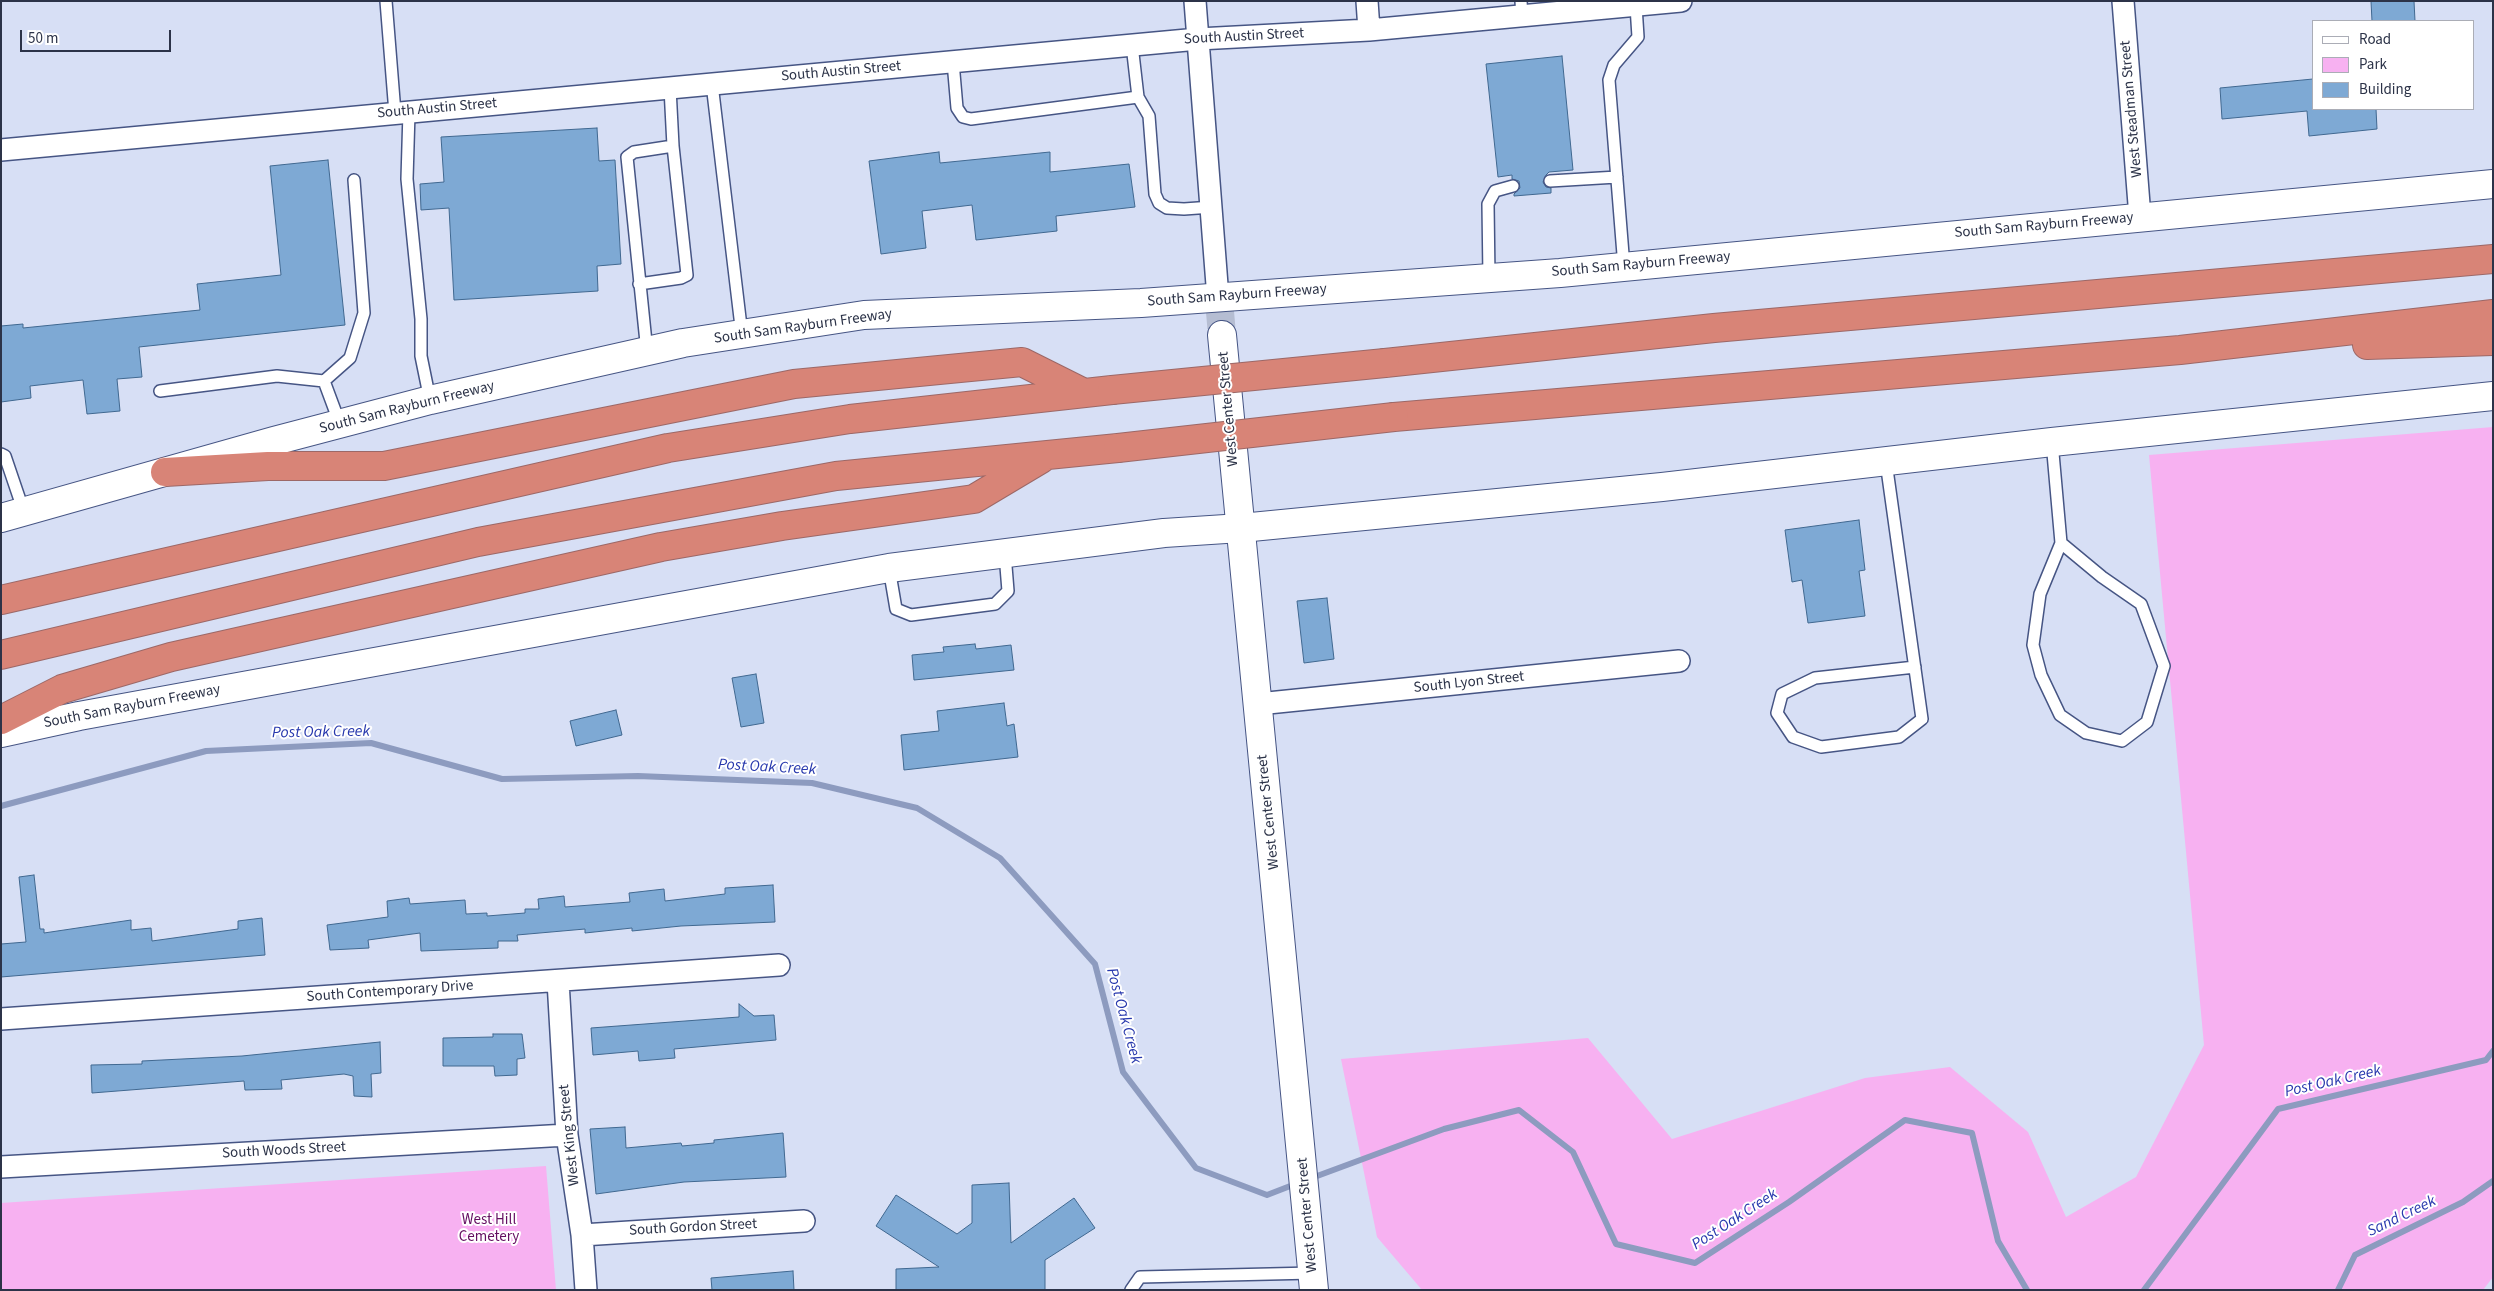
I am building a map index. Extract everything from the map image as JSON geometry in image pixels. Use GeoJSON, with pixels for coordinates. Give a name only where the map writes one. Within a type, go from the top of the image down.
{"type":"FeatureCollection","features":[{"type":"Feature","properties":{"kind":"highway"},"geometry":{"type":"LineString","coordinates":[[2374,269],[2493,248]]}},
{"type":"Feature","properties":{"kind":"highway"},"geometry":{"type":"LineString","coordinates":[[1,600],[668,448],[850,419],[1082,392],[1385,363],[1714,328],[2493,259]]}},
{"type":"Feature","properties":{"kind":"highway"},"geometry":{"type":"LineString","coordinates":[[1,655],[478,542],[836,476],[1047,456],[1394,417],[2180,350],[2493,314]]}},
{"type":"Feature","properties":{"kind":"highway"},"geometry":{"type":"LineString","coordinates":[[2180,350],[2493,341]]}},
{"type":"Feature","properties":{"kind":"highway"},"geometry":{"type":"LineString","coordinates":[[165,472],[268,466],[384,466],[794,384],[1022,362],[1082,392]]}},
{"type":"Feature","properties":{"kind":"highway"},"geometry":{"type":"LineString","coordinates":[[1,720],[62,689],[171,657],[661,547],[782,526],[974,500],[1047,456]]}},
{"type":"Feature","properties":{"kind":"main road","name":"South Sam Rayburn Freeway"},"geometry":{"type":"LineString","coordinates":[[13,516],[165,472],[430,400],[683,343],[864,315],[1218,299],[1489,278],[1624,267],[2493,184]]}},
{"type":"Feature","properties":{"kind":"main road","name":"West Center Street"},"geometry":{"type":"LineString","coordinates":[[1222,335],[1314,1281]]}},
{"type":"Feature","properties":{"kind":"main road","name":"South Sam Rayburn Freeway"},"geometry":{"type":"LineString","coordinates":[[1,733],[79,716],[889,568],[1164,533],[1240,528],[1662,487],[2052,442],[2493,396]]}},
{"type":"Feature","properties":{"kind":"street"},"geometry":{"type":"LineString","coordinates":[[1195,1],[1218,299]]}},
{"type":"Feature","properties":{"kind":"street"},"geometry":{"type":"LineString","coordinates":[[1367,1],[1369,30]]}},
{"type":"Feature","properties":{"kind":"street","name":"South Austin Street"},"geometry":{"type":"LineString","coordinates":[[1,150],[1132,45],[1369,30],[1522,9],[1636,6],[1681,1]]}},
{"type":"Feature","properties":{"kind":"street","name":"West Steadman Street"},"geometry":{"type":"LineString","coordinates":[[2123,1],[2140,217]]}},
{"type":"Feature","properties":{"kind":"street","name":"South Lyon Street"},"geometry":{"type":"LineString","coordinates":[[1258,704],[1680,661]]}},
{"type":"Feature","properties":{"kind":"street","name":"South Contemporary Drive"},"geometry":{"type":"LineString","coordinates":[[1,1019],[779,965]]}},
{"type":"Feature","properties":{"kind":"street","name":"West King Street"},"geometry":{"type":"LineString","coordinates":[[558,981],[567,1135],[582,1235],[586,1290]]}},
{"type":"Feature","properties":{"kind":"street","name":"South Woods Street"},"geometry":{"type":"LineString","coordinates":[[1,1167],[567,1135]]}},
{"type":"Feature","properties":{"kind":"street","name":"South Gordon Street"},"geometry":{"type":"LineString","coordinates":[[582,1235],[804,1221]]}},
{"type":"Feature","properties":{"kind":"lane"},"geometry":{"type":"LineString","coordinates":[[386,1],[402,112],[421,319],[421,356],[430,400]]}},
{"type":"Feature","properties":{"kind":"lane"},"geometry":{"type":"LineString","coordinates":[[1624,267],[1609,80],[1614,66],[1638,37],[1636,6]]}},
{"type":"Feature","properties":{"kind":"lane"},"geometry":{"type":"LineString","coordinates":[[1132,45],[1138,97],[1149,116],[1155,194],[1159,203],[1167,208],[1212,207]]}},
{"type":"Feature","properties":{"kind":"lane"},"geometry":{"type":"LineString","coordinates":[[953,62],[957,108],[962,116],[971,119],[1138,97]]}},
{"type":"Feature","properties":{"kind":"lane"},"geometry":{"type":"LineString","coordinates":[[712,84],[742,335]]}},
{"type":"Feature","properties":{"kind":"lane"},"geometry":{"type":"LineString","coordinates":[[639,284],[681,278],[687,274],[670,88]]}},
{"type":"Feature","properties":{"kind":"lane"},"geometry":{"type":"LineString","coordinates":[[647,352],[627,157],[634,152],[674,146]]}},
{"type":"Feature","properties":{"kind":"lane"},"geometry":{"type":"LineString","coordinates":[[1550,181],[1617,177]]}},
{"type":"Feature","properties":{"kind":"lane"},"geometry":{"type":"LineString","coordinates":[[160,391],[277,376],[324,381],[350,358],[364,313],[354,180]]}},
{"type":"Feature","properties":{"kind":"lane"},"geometry":{"type":"LineString","coordinates":[[1489,278],[1488,204],[1495,191],[1513,186]]}},
{"type":"Feature","properties":{"kind":"lane"},"geometry":{"type":"LineString","coordinates":[[324,381],[340,424]]}},
{"type":"Feature","properties":{"kind":"lane"},"geometry":{"type":"LineString","coordinates":[[2052,442],[2061,543],[2040,594],[2033,645],[2041,675],[2060,714],[2086,733],[2122,741],[2148,722],[2164,666],[2141,604],[2102,577],[2061,543]]}},
{"type":"Feature","properties":{"kind":"lane"},"geometry":{"type":"LineString","coordinates":[[1,454],[5,456],[13,516]]}},
{"type":"Feature","properties":{"kind":"lane"},"geometry":{"type":"LineString","coordinates":[[1886,462],[1915,667],[1922,719],[1899,737],[1820,747],[1793,737],[1777,712],[1782,694],[1815,678],[1915,667]]}},
{"type":"Feature","properties":{"kind":"lane"},"geometry":{"type":"LineString","coordinates":[[889,568],[896,609],[911,615],[995,604],[1008,591],[1005,554]]}},
{"type":"Feature","properties":{"kind":"lane"},"geometry":{"type":"LineString","coordinates":[[1130,1290],[1140,1276],[1314,1281]]}},
{"type":"Feature","properties":{"kind":"green space"},"geometry":{"type":"Polygon","coordinates":[[[2493,427],[2493,1277],[2483,1290],[1422,1290],[1377,1237],[1341,1059],[1588,1038],[1672,1139],[1865,1078],[1950,1067],[2028,1132],[2066,1217],[2136,1177],[2204,1045],[2149,455],[2493,427]]]}},
{"type":"Feature","properties":{"kind":"green space","name":"West Hill Cemetery"},"geometry":{"type":"Polygon","coordinates":[[[546,1166],[556,1290],[1,1290],[1,1203],[546,1166]]]}},
{"type":"Feature","properties":{"kind":"building"},"geometry":{"type":"Polygon","coordinates":[[[2371,1],[2414,1],[2415,20],[2372,20],[2371,1]]]}},
{"type":"Feature","properties":{"kind":"building"},"geometry":{"type":"Polygon","coordinates":[[[1562,56],[1573,170],[1549,172],[1546,175],[1543,182],[1546,187],[1551,188],[1551,193],[1514,196],[1520,188],[1519,181],[1512,179],[1512,175],[1498,177],[1486,64],[1562,56]]]}},
{"type":"Feature","properties":{"kind":"building"},"geometry":{"type":"Polygon","coordinates":[[[2312,79],[2312,110],[2376,110],[2377,129],[2309,136],[2307,111],[2222,119],[2220,88],[2312,79]]]}},
{"type":"Feature","properties":{"kind":"building"},"geometry":{"type":"Polygon","coordinates":[[[597,128],[599,161],[615,160],[621,264],[597,266],[598,291],[454,300],[449,208],[421,210],[420,184],[444,182],[441,137],[597,128]]]}},
{"type":"Feature","properties":{"kind":"building"},"geometry":{"type":"Polygon","coordinates":[[[939,152],[940,163],[1050,152],[1050,172],[1129,164],[1135,207],[1056,216],[1057,231],[976,240],[972,205],[922,211],[926,248],[881,254],[869,161],[939,152]]]}},
{"type":"Feature","properties":{"kind":"building"},"geometry":{"type":"Polygon","coordinates":[[[328,160],[345,325],[139,347],[142,377],[117,379],[120,411],[87,414],[83,380],[30,386],[31,398],[1,402],[1,326],[23,324],[23,328],[200,310],[197,284],[281,275],[270,166],[328,160]]]}},
{"type":"Feature","properties":{"kind":"building"},"geometry":{"type":"Polygon","coordinates":[[[1859,520],[1865,570],[1859,571],[1865,616],[1808,623],[1802,580],[1792,582],[1785,530],[1859,520]]]}},
{"type":"Feature","properties":{"kind":"building"},"geometry":{"type":"Polygon","coordinates":[[[1327,598],[1334,659],[1304,663],[1297,601],[1327,598]]]}},
{"type":"Feature","properties":{"kind":"building"},"geometry":{"type":"Polygon","coordinates":[[[975,644],[976,649],[1011,645],[1014,670],[914,680],[912,655],[944,652],[943,647],[975,644]]]}},
{"type":"Feature","properties":{"kind":"building"},"geometry":{"type":"Polygon","coordinates":[[[756,674],[764,723],[741,727],[732,678],[756,674]]]}},
{"type":"Feature","properties":{"kind":"building"},"geometry":{"type":"Polygon","coordinates":[[[1004,703],[1007,726],[1014,724],[1018,757],[904,770],[901,735],[939,731],[937,711],[1004,703]]]}},
{"type":"Feature","properties":{"kind":"building"},"geometry":{"type":"Polygon","coordinates":[[[616,710],[622,735],[576,746],[570,721],[616,710]]]}},
{"type":"Feature","properties":{"kind":"building"},"geometry":{"type":"Polygon","coordinates":[[[34,875],[40,929],[44,929],[44,933],[131,920],[131,930],[151,928],[152,941],[238,929],[238,921],[262,918],[265,955],[1,977],[1,944],[26,942],[19,877],[34,875]]]}},
{"type":"Feature","properties":{"kind":"building"},"geometry":{"type":"Polygon","coordinates":[[[773,885],[775,922],[681,926],[632,931],[632,928],[585,933],[585,929],[517,935],[518,941],[498,941],[498,948],[421,951],[420,933],[368,940],[369,948],[330,950],[327,925],[388,917],[387,901],[409,898],[410,904],[465,900],[466,914],[487,913],[487,916],[525,913],[525,909],[539,909],[538,899],[564,896],[565,907],[630,902],[629,893],[664,889],[665,901],[725,894],[725,888],[773,885]]]}},
{"type":"Feature","properties":{"kind":"building"},"geometry":{"type":"Polygon","coordinates":[[[739,1004],[754,1016],[774,1015],[776,1040],[674,1049],[675,1058],[639,1061],[638,1051],[593,1055],[591,1028],[739,1017],[739,1004]]]}},
{"type":"Feature","properties":{"kind":"building"},"geometry":{"type":"Polygon","coordinates":[[[493,1034],[522,1034],[525,1058],[517,1059],[517,1075],[495,1076],[494,1066],[443,1066],[443,1038],[493,1037],[493,1034]]]}},
{"type":"Feature","properties":{"kind":"building"},"geometry":{"type":"Polygon","coordinates":[[[380,1042],[381,1073],[371,1074],[372,1097],[354,1096],[353,1076],[344,1074],[281,1080],[282,1089],[245,1090],[244,1081],[92,1093],[91,1065],[142,1064],[142,1061],[242,1056],[380,1042]]]}},
{"type":"Feature","properties":{"kind":"building"},"geometry":{"type":"Polygon","coordinates":[[[625,1127],[626,1148],[681,1143],[682,1146],[714,1143],[714,1140],[783,1133],[786,1177],[684,1182],[596,1194],[590,1129],[625,1127]]]}},
{"type":"Feature","properties":{"kind":"building"},"geometry":{"type":"Polygon","coordinates":[[[1009,1183],[1011,1243],[1074,1198],[1095,1228],[1045,1260],[1045,1290],[896,1290],[896,1269],[939,1267],[876,1226],[896,1195],[957,1234],[972,1223],[972,1185],[1009,1183]]]}},
{"type":"Feature","properties":{"kind":"building"},"geometry":{"type":"Polygon","coordinates":[[[793,1271],[794,1290],[712,1290],[711,1278],[793,1271]]]}},
{"type":"Feature","properties":{"kind":"waterway","name":"Post Oak Creek"},"geometry":{"type":"LineString","coordinates":[[1,806],[206,751],[371,743],[502,779],[638,776],[812,783],[917,808],[1000,858],[1095,964],[1123,1072],[1196,1168],[1267,1195],[1298,1183]]}},
{"type":"Feature","properties":{"kind":"waterway","name":"Post Oak Creek"},"geometry":{"type":"LineString","coordinates":[[2144,1290],[2278,1109],[2486,1060],[2493,1051]]}},
{"type":"Feature","properties":{"kind":"waterway","name":"Post Oak Creek"},"geometry":{"type":"LineString","coordinates":[[1309,1179],[1444,1129],[1519,1110],[1573,1152],[1616,1244],[1695,1263],[1789,1202],[1905,1120],[1972,1133],[1998,1241],[2027,1290]]}},
{"type":"Feature","properties":{"kind":"waterway","name":"Sand Creek"},"geometry":{"type":"LineString","coordinates":[[2338,1290],[2355,1255],[2463,1202],[2493,1181]]}},
{"type":"Feature","properties":{"kind":"tunnel"},"geometry":{"type":"LineString","coordinates":[[1219,300],[1222,335]]}}]}
